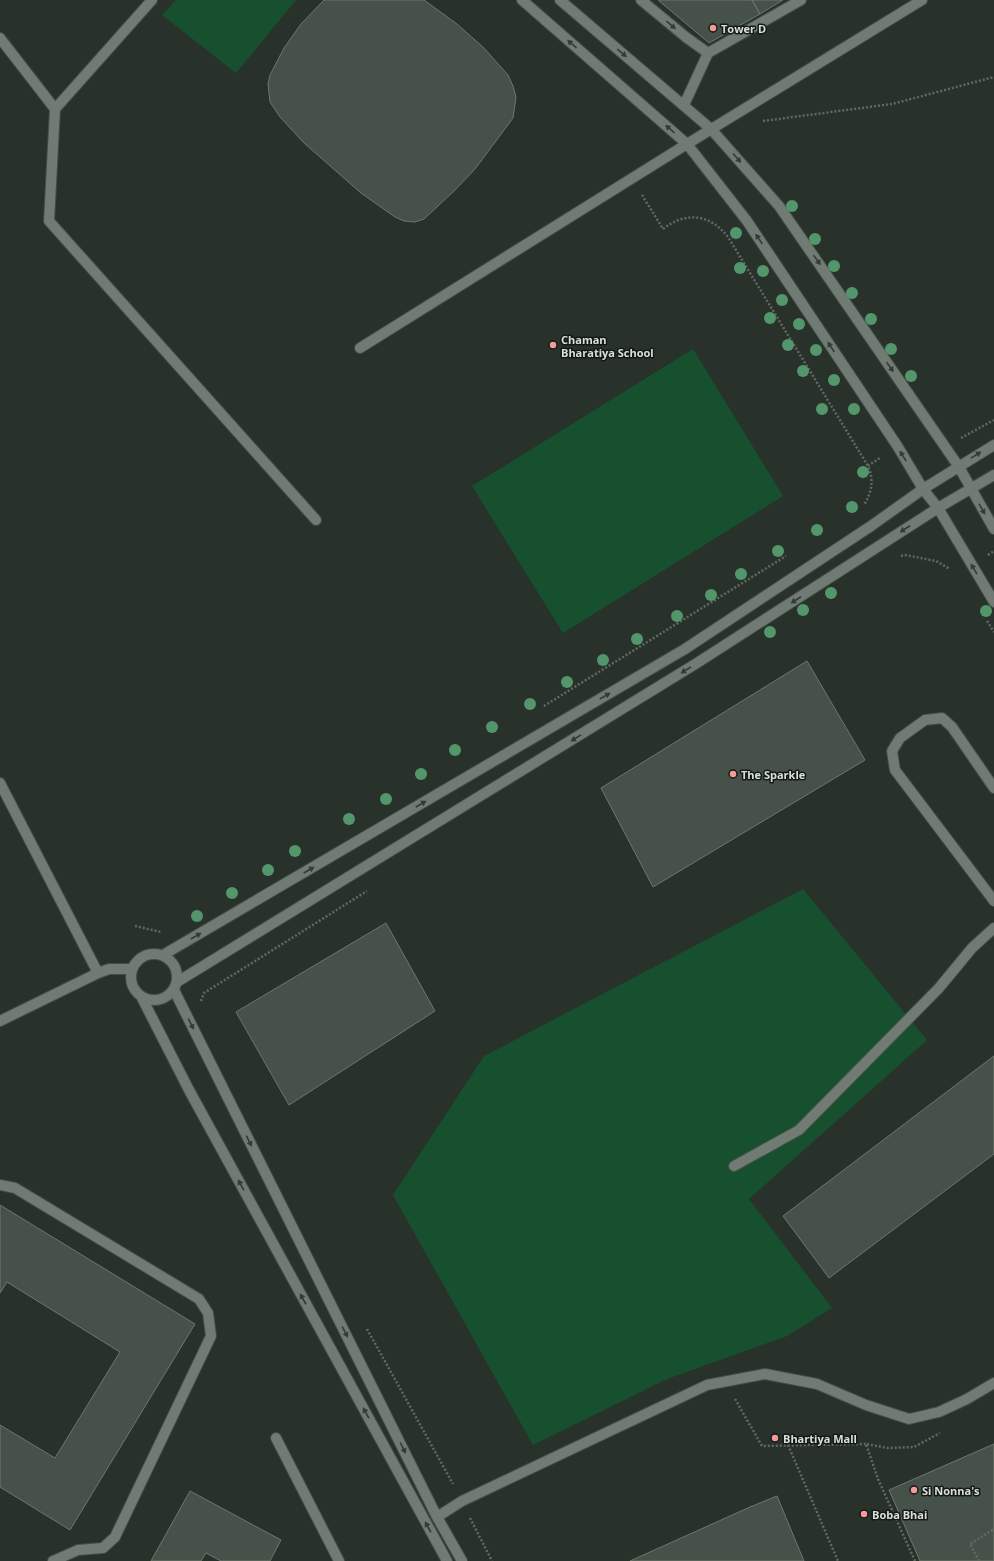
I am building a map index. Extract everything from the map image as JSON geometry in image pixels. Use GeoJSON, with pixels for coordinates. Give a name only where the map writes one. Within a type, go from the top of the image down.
{"type":"FeatureCollection","features":[{"type":"Feature","properties":{"kind":"street"},"geometry":{"type":"LineString","coordinates":[[152,0],[54,109],[49,221],[316,520]]}},
{"type":"Feature","properties":{"kind":"street"},"geometry":{"type":"LineString","coordinates":[[522,0],[687,144],[747,221],[898,447],[923,489],[938,508],[994,602]]}},
{"type":"Feature","properties":{"kind":"street"},"geometry":{"type":"LineString","coordinates":[[560,0],[711,129],[779,206],[959,466],[994,530]]}},
{"type":"Feature","properties":{"kind":"street"},"geometry":{"type":"LineString","coordinates":[[641,0],[686,38],[708,53]]}},
{"type":"Feature","properties":{"kind":"street"},"geometry":{"type":"LineString","coordinates":[[684,105],[708,53],[801,0]]}},
{"type":"Feature","properties":{"kind":"street"},"geometry":{"type":"LineString","coordinates":[[360,348],[711,129],[922,0]]}},
{"type":"Feature","properties":{"kind":"street"},"geometry":{"type":"LineString","coordinates":[[0,38],[54,109]]}},
{"type":"Feature","properties":{"kind":"street"},"geometry":{"type":"LineString","coordinates":[[163,955],[685,649],[871,526],[923,489],[994,445]]}},
{"type":"Feature","properties":{"kind":"street"},"geometry":{"type":"LineString","coordinates":[[142,998],[148,1000],[163,999],[175,986],[697,663],[938,508],[994,474]]}},
{"type":"Feature","properties":{"kind":"street"},"geometry":{"type":"LineString","coordinates":[[994,788],[952,726],[942,718],[925,720],[900,738],[892,751],[895,770],[994,901]]}},
{"type":"Feature","properties":{"kind":"street"},"geometry":{"type":"LineString","coordinates":[[0,783],[98,973]]}},
{"type":"Feature","properties":{"kind":"street"},"geometry":{"type":"LineString","coordinates":[[734,1166],[799,1130],[939,988],[972,948],[994,928]]}},
{"type":"Feature","properties":{"kind":"street"},"geometry":{"type":"LineString","coordinates":[[447,1561],[189,1090],[142,998],[132,987],[130,980],[132,969],[140,958],[147,954],[155,953],[163,955],[175,966],[175,986],[437,1517],[462,1561]]}},
{"type":"Feature","properties":{"kind":"street"},"geometry":{"type":"LineString","coordinates":[[0,1021],[98,973],[109,969],[132,969]]}},
{"type":"Feature","properties":{"kind":"street"},"geometry":{"type":"LineString","coordinates":[[0,1185],[15,1188],[199,1299],[208,1313],[211,1336],[115,1537],[103,1548],[78,1550],[53,1561]]}},
{"type":"Feature","properties":{"kind":"street"},"geometry":{"type":"LineString","coordinates":[[437,1517],[462,1501],[707,1385],[765,1374],[817,1384],[866,1405],[909,1419],[939,1412],[967,1399],[994,1383]]}},
{"type":"Feature","properties":{"kind":"street"},"geometry":{"type":"LineString","coordinates":[[276,1438],[339,1561]]}},
{"type":"Feature","properties":{"kind":"path"},"geometry":{"type":"LineString","coordinates":[[758,122],[892,104],[994,77]]}},
{"type":"Feature","properties":{"kind":"path"},"geometry":{"type":"LineString","coordinates":[[632,178],[662,229],[671,222],[691,217],[712,222],[721,228],[728,237],[868,466],[871,473],[871,490],[864,505],[860,509]]}},
{"type":"Feature","properties":{"kind":"path"},"geometry":{"type":"LineString","coordinates":[[542,708],[791,553]]}},
{"type":"Feature","properties":{"kind":"path"},"geometry":{"type":"LineString","coordinates":[[898,557],[905,555],[936,561],[955,571]]}},
{"type":"Feature","properties":{"kind":"path"},"geometry":{"type":"LineString","coordinates":[[986,619],[994,632]]}},
{"type":"Feature","properties":{"kind":"path"},"geometry":{"type":"LineString","coordinates":[[198,1007],[204,993],[373,887]]}},
{"type":"Feature","properties":{"kind":"path"},"geometry":{"type":"LineString","coordinates":[[135,926],[154,932],[166,933]]}},
{"type":"Feature","properties":{"kind":"path"},"geometry":{"type":"LineString","coordinates":[[365,1325],[462,1501],[492,1561]]}},
{"type":"Feature","properties":{"kind":"path"},"geometry":{"type":"LineString","coordinates":[[735,1398],[762,1446],[866,1444],[888,1448],[914,1447],[942,1432]]}},
{"type":"Feature","properties":{"kind":"path"},"geometry":{"type":"LineString","coordinates":[[866,1444],[878,1479],[915,1561]]}},
{"type":"Feature","properties":{"kind":"path"},"geometry":{"type":"LineString","coordinates":[[788,1445],[838,1561]]}},
{"type":"Feature","properties":{"kind":"path"},"geometry":{"type":"LineString","coordinates":[[979,1561],[970,1544],[994,1530]]}},
{"type":"Feature","properties":{"kind":"green space"},"geometry":{"type":"Polygon","coordinates":[[[176,0],[296,0],[236,73],[162,15],[176,0]]]}},
{"type":"Feature","properties":{"kind":"green space"},"geometry":{"type":"Polygon","coordinates":[[[693,349],[783,496],[563,633],[472,486],[693,349]]]}},
{"type":"Feature","properties":{"kind":"green space"},"geometry":{"type":"Polygon","coordinates":[[[803,889],[927,1040],[749,1199],[832,1308],[787,1336],[667,1379],[533,1445],[393,1195],[484,1056],[803,889]]]}},
{"type":"Feature","properties":{"kind":"building"},"geometry":{"type":"Polygon","coordinates":[[[324,0],[424,0],[457,24],[484,48],[508,75],[516,97],[513,118],[475,169],[424,219],[415,222],[404,221],[395,217],[361,193],[304,143],[280,117],[270,102],[268,84],[270,75],[284,48],[301,24],[324,0]]]}},
{"type":"Feature","properties":{"kind":"building","name":"Tower D"},"geometry":{"type":"Polygon","coordinates":[[[658,0],[752,0],[760,14],[709,43],[658,0]]]}},
{"type":"Feature","properties":{"kind":"building"},"geometry":{"type":"Polygon","coordinates":[[[752,0],[783,0],[760,14],[752,0]]]}},
{"type":"Feature","properties":{"kind":"building","name":"The Sparkle"},"geometry":{"type":"Polygon","coordinates":[[[807,661],[865,760],[653,887],[601,788],[807,661]]]}},
{"type":"Feature","properties":{"kind":"building"},"geometry":{"type":"Polygon","coordinates":[[[386,923],[435,1011],[289,1105],[236,1012],[386,923]]]}},
{"type":"Feature","properties":{"kind":"building"},"geometry":{"type":"Polygon","coordinates":[[[994,1056],[994,1154],[829,1278],[783,1216],[994,1056]]]}},
{"type":"Feature","properties":{"kind":"building"},"geometry":{"type":"Polygon","coordinates":[[[0,1205],[195,1324],[70,1530],[0,1487],[0,1425],[55,1458],[120,1352],[7,1282],[0,1293],[0,1205]]]}},
{"type":"Feature","properties":{"kind":"building"},"geometry":{"type":"Polygon","coordinates":[[[994,1444],[994,1561],[920,1561],[889,1490],[994,1444]]]}},
{"type":"Feature","properties":{"kind":"building"},"geometry":{"type":"Polygon","coordinates":[[[190,1491],[281,1540],[270,1561],[221,1561],[206,1553],[201,1561],[151,1561],[190,1491]]]}},
{"type":"Feature","properties":{"kind":"building"},"geometry":{"type":"Polygon","coordinates":[[[777,1496],[804,1561],[630,1561],[750,1507],[777,1496]]]}},
{"type":"Feature","properties":{"kind":"place","name":"Tower D"},"geometry":{"type":"Point","coordinates":[713,28]}},
{"type":"Feature","properties":{"kind":"place","name":"Chaman Bharatiya School"},"geometry":{"type":"Point","coordinates":[553,345]}},
{"type":"Feature","properties":{"kind":"place","name":"The Sparkle"},"geometry":{"type":"Point","coordinates":[733,774]}},
{"type":"Feature","properties":{"kind":"place","name":"Bhartiya Mall"},"geometry":{"type":"Point","coordinates":[775,1438]}},
{"type":"Feature","properties":{"kind":"place","name":"Si Nonna's"},"geometry":{"type":"Point","coordinates":[914,1490]}},
{"type":"Feature","properties":{"kind":"place","name":"Boba Bhai"},"geometry":{"type":"Point","coordinates":[864,1514]}}]}
